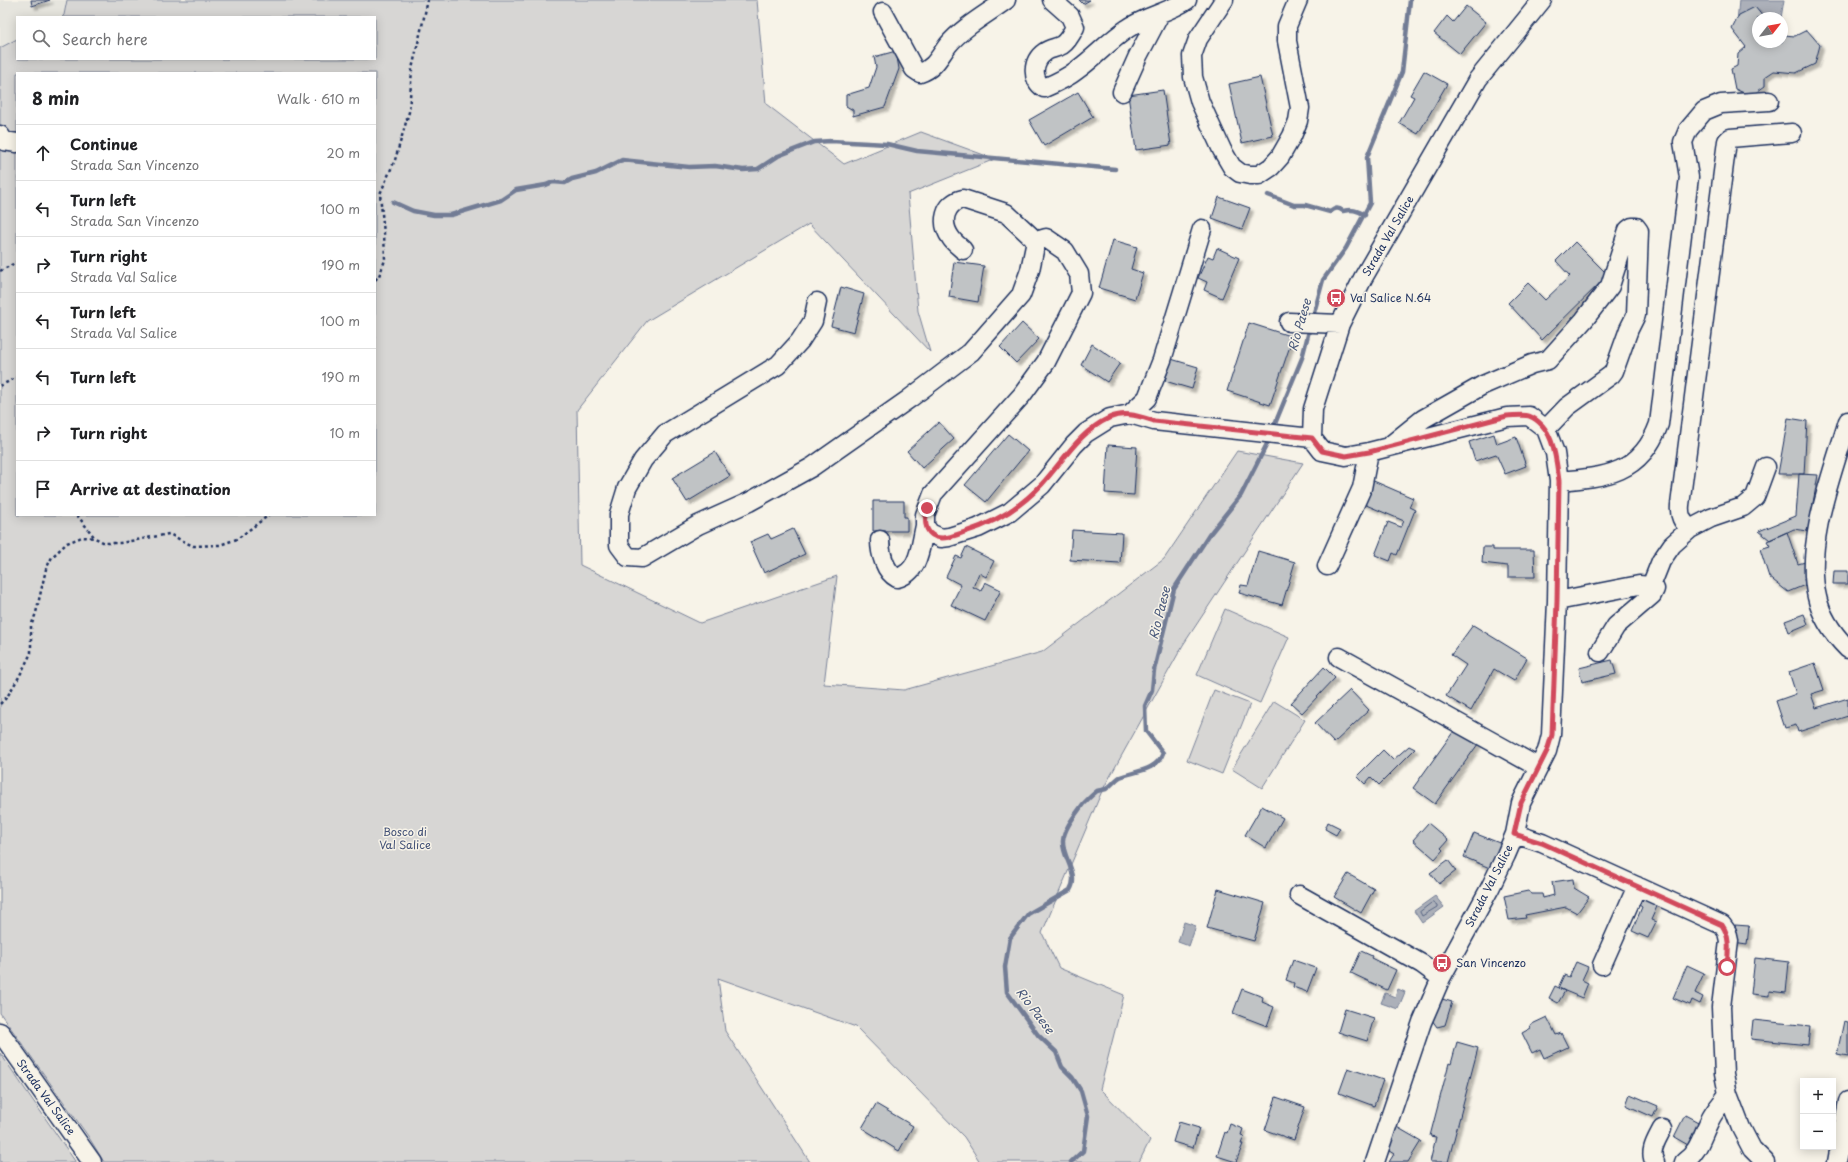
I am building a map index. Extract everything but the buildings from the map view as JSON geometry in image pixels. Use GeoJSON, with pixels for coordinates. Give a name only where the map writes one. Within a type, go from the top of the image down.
{"type":"FeatureCollection","features":[{"type":"Feature","properties":{"kind":"street"},"geometry":{"type":"LineString","coordinates":[[883,12],[914,69],[920,73],[927,71],[934,65],[948,45],[962,31],[1006,0]]}},
{"type":"Feature","properties":{"kind":"street"},"geometry":{"type":"LineString","coordinates":[[1052,0],[1070,16],[1076,27],[1063,44],[1044,52],[1036,61],[1034,76],[1038,84],[1044,88],[1064,79],[1078,69],[1126,29],[1145,18],[1160,14],[1187,0]]}},
{"type":"Feature","properties":{"kind":"street"},"geometry":{"type":"LineString","coordinates":[[1224,0],[1198,39],[1192,56],[1193,77],[1200,102],[1222,150],[1232,167],[1240,173],[1250,176],[1259,175],[1271,167],[1280,157],[1292,136],[1298,121],[1300,108],[1287,41],[1287,26],[1298,0]]}},
{"type":"Feature","properties":{"kind":"street","name":"Strada Val Salice"},"geometry":{"type":"LineString","coordinates":[[1312,438],[1313,409],[1340,324],[1363,278],[1478,79],[1542,0]]}},
{"type":"Feature","properties":{"kind":"street"},"geometry":{"type":"LineString","coordinates":[[1122,92],[1138,56],[1160,14]]}},
{"type":"Feature","properties":{"kind":"street"},"geometry":{"type":"LineString","coordinates":[[1559,481],[1599,478],[1630,465],[1644,454],[1654,437],[1659,424],[1689,177],[1683,142],[1688,130],[1704,111],[1722,104],[1769,101]]}},
{"type":"Feature","properties":{"kind":"street"},"geometry":{"type":"LineString","coordinates":[[1690,529],[1682,520],[1680,505],[1727,141],[1730,138],[1792,133]]}},
{"type":"Feature","properties":{"kind":"street"},"geometry":{"type":"LineString","coordinates":[[0,135],[4,141],[16,143]]}},
{"type":"Feature","properties":{"kind":"street"},"geometry":{"type":"LineString","coordinates":[[963,250],[951,238],[945,225],[945,214],[950,205],[956,200],[963,199],[1006,213],[1036,241]]}},
{"type":"Feature","properties":{"kind":"street"},"geometry":{"type":"LineString","coordinates":[[926,526],[930,533],[934,536],[949,538],[978,528],[1010,512],[1042,485],[1074,445],[1086,434],[1110,418],[1130,414],[1154,421],[1271,432],[1312,438],[1322,451],[1346,456],[1388,448],[1507,416],[1529,416],[1546,429],[1567,407],[1611,375],[1614,371],[1629,329],[1636,315],[1639,231],[1636,227],[1632,227],[1628,230],[1610,286],[1584,320],[1548,360],[1532,364],[1483,385],[1423,418],[1388,448]]}},
{"type":"Feature","properties":{"kind":"street"},"geometry":{"type":"LineString","coordinates":[[1130,414],[1147,398],[1162,360],[1202,229]]}},
{"type":"Feature","properties":{"kind":"street"},"geometry":{"type":"LineString","coordinates":[[880,540],[881,554],[889,571],[892,576],[897,578],[902,577],[916,564],[926,526],[927,508],[933,494],[1022,395],[1046,362],[1081,293],[1078,274],[1065,252],[1046,238],[1036,241]]}},
{"type":"Feature","properties":{"kind":"street"},"geometry":{"type":"LineString","coordinates":[[817,302],[813,321],[800,341],[778,365],[665,434],[643,460],[627,488],[619,514],[619,545],[628,557],[642,558],[698,525],[749,502],[812,467],[909,399],[971,352],[1021,295],[1030,270],[1036,241]]}},
{"type":"Feature","properties":{"kind":"street"},"geometry":{"type":"LineString","coordinates":[[1302,322],[1340,324]]}},
{"type":"Feature","properties":{"kind":"street"},"geometry":{"type":"LineString","coordinates":[[1848,421],[1826,490],[1819,519],[1814,581],[1817,598],[1823,615],[1841,642],[1848,649]]}},
{"type":"Feature","properties":{"kind":"street","name":"Strada Val Salice"},"geometry":{"type":"LineString","coordinates":[[1375,1162],[1422,1022],[1440,978],[1490,888],[1514,834],[1521,803],[1547,751],[1552,735],[1557,601],[1559,481],[1555,453],[1546,429]]}},
{"type":"Feature","properties":{"kind":"street"},"geometry":{"type":"LineString","coordinates":[[1327,566],[1362,488],[1369,452]]}},
{"type":"Feature","properties":{"kind":"street"},"geometry":{"type":"LineString","coordinates":[[1600,652],[1616,626],[1652,595],[1655,589],[1652,586],[1661,561],[1672,545],[1690,529],[1711,518],[1743,507],[1755,497],[1766,467]]}},
{"type":"Feature","properties":{"kind":"street"},"geometry":{"type":"LineString","coordinates":[[1557,601],[1639,585],[1652,586]]}},
{"type":"Feature","properties":{"kind":"street"},"geometry":{"type":"LineString","coordinates":[[1339,657],[1538,767]]}},
{"type":"Feature","properties":{"kind":"street"},"geometry":{"type":"LineString","coordinates":[[1514,834],[1542,843],[1722,925],[1727,932],[1729,941],[1721,1007],[1724,1074],[1728,1094],[1741,1128],[1752,1149],[1765,1162]]}},
{"type":"Feature","properties":{"kind":"street"},"geometry":{"type":"LineString","coordinates":[[1602,965],[1637,886]]}},
{"type":"Feature","properties":{"kind":"street"},"geometry":{"type":"LineString","coordinates":[[1299,895],[1422,964],[1440,978]]}},
{"type":"Feature","properties":{"kind":"street","name":"Strada Val Salice"},"geometry":{"type":"LineString","coordinates":[[0,1032],[92,1162]]}},
{"type":"Feature","properties":{"kind":"street"},"geometry":{"type":"LineString","coordinates":[[1684,1162],[1694,1153],[1705,1134],[1710,1119],[1728,1094]]}},
{"type":"Feature","properties":{"kind":"street"},"geometry":{"type":"LineString","coordinates":[[1837,1162],[1848,1102]]}},
{"type":"Feature","properties":{"kind":"street"},"geometry":{"type":"LineString","coordinates":[[1655,1162],[1652,1158],[1653,1150],[1662,1129]]}},
{"type":"Feature","properties":{"kind":"street"},"geometry":{"type":"LineString","coordinates":[[1844,1162],[1848,1159]]}},
{"type":"Feature","properties":{"kind":"path"},"geometry":{"type":"LineString","coordinates":[[376,279],[379,276],[385,260],[380,194],[395,160],[410,112],[412,69],[428,0]]}},
{"type":"Feature","properties":{"kind":"path"},"geometry":{"type":"LineString","coordinates":[[0,271],[16,263]]}},
{"type":"Feature","properties":{"kind":"path"},"geometry":{"type":"LineString","coordinates":[[0,386],[16,378]]}},
{"type":"Feature","properties":{"kind":"path"},"geometry":{"type":"LineString","coordinates":[[78,516],[95,538]]}},
{"type":"Feature","properties":{"kind":"path"},"geometry":{"type":"LineString","coordinates":[[0,704],[7,698],[30,653],[31,626],[36,613],[46,569],[52,557],[67,543],[82,536],[95,538],[105,543],[120,543],[169,534],[193,546],[220,545],[237,539],[268,516]]}},
{"type":"Feature","properties":{"kind":"shaded area"},"geometry":{"type":"Polygon","coordinates":[[[0,0],[67,0],[63,16],[16,16],[17,72],[0,171],[0,0]]]}},
{"type":"Feature","properties":{"kind":"green space","name":"Bosco di Val Salice"},"geometry":{"type":"Polygon","coordinates":[[[67,0],[757,0],[766,104],[844,164],[921,132],[995,159],[908,194],[918,311],[930,352],[809,224],[647,321],[577,410],[580,565],[700,623],[837,576],[824,684],[904,690],[1042,652],[1164,559],[1237,451],[1303,463],[1183,645],[1102,791],[1042,933],[1059,968],[1124,995],[1100,1089],[1150,1140],[1139,1162],[980,1162],[964,1137],[856,1027],[718,978],[725,1031],[810,1162],[104,1162],[88,1136],[0,1013],[0,48],[16,40],[16,60],[376,60],[376,16],[63,16],[67,0]]]}},
{"type":"Feature","properties":{"kind":"green space"},"geometry":{"type":"Polygon","coordinates":[[[1225,609],[1289,637],[1260,703],[1197,675],[1225,609]]]}},
{"type":"Feature","properties":{"kind":"green space"},"geometry":{"type":"Polygon","coordinates":[[[1214,690],[1250,704],[1222,774],[1187,760],[1214,690]]]}},
{"type":"Feature","properties":{"kind":"green space"},"geometry":{"type":"Polygon","coordinates":[[[1274,701],[1305,720],[1262,788],[1232,769],[1274,701]]]}},
{"type":"Feature","properties":{"kind":"green space"},"geometry":{"type":"Polygon","coordinates":[[[0,1053],[75,1161],[75,1162],[0,1162],[0,1053]]]}},
{"type":"Feature","properties":{"kind":"water"},"geometry":{"type":"Polygon","coordinates":[[[1739,0],[1784,0],[1782,12],[1752,12],[1752,19],[1737,22],[1739,0]]]}},
{"type":"Feature","properties":{"kind":"water"},"geometry":{"type":"Polygon","coordinates":[[[1435,896],[1444,907],[1422,923],[1414,911],[1435,896]]]}},
{"type":"Feature","properties":{"kind":"water"},"geometry":{"type":"Polygon","coordinates":[[[1184,922],[1196,926],[1189,946],[1178,942],[1184,922]]]}},
{"type":"Feature","properties":{"kind":"water"},"geometry":{"type":"Polygon","coordinates":[[[1398,989],[1405,992],[1398,1009],[1381,1003],[1385,993],[1395,997],[1398,989]]]}},
{"type":"Feature","properties":{"kind":"waterway","name":"Rio Paese"},"geometry":{"type":"LineString","coordinates":[[1312,320],[1323,280],[1346,248],[1370,203],[1367,157],[1402,72],[1410,0]]}},
{"type":"Feature","properties":{"kind":"waterway"},"geometry":{"type":"LineString","coordinates":[[393,202],[413,211],[434,215],[451,215],[501,200],[516,190],[546,185],[553,182],[565,183],[572,179],[596,173],[622,160],[689,167],[715,166],[743,170],[758,169],[778,156],[814,142],[831,141],[887,144],[917,151],[1115,169]]}},
{"type":"Feature","properties":{"kind":"waterway"},"geometry":{"type":"LineString","coordinates":[[1268,195],[1294,205],[1305,205],[1330,212],[1336,208],[1343,211],[1354,210],[1365,215]]}},
{"type":"Feature","properties":{"kind":"waterway","name":"Rio Paese"},"geometry":{"type":"LineString","coordinates":[[1272,431],[1302,358],[1310,327]]}},
{"type":"Feature","properties":{"kind":"waterway","name":"Rio Paese"},"geometry":{"type":"LineString","coordinates":[[1071,1162],[1083,1151],[1088,1116],[1081,1091],[1072,1077],[1062,1067],[1056,1052],[1038,1035],[1007,992],[1005,967],[1010,938],[1028,914],[1070,890],[1073,884],[1073,878],[1063,847],[1063,841],[1068,826],[1083,804],[1097,791],[1106,789],[1120,777],[1145,770],[1156,764],[1160,759],[1163,753],[1146,731],[1145,706],[1152,690],[1154,670],[1174,589],[1209,535],[1241,495],[1270,438]]}},
{"type":"Feature","properties":{"kind":"place","name":"Val Salice N.64"},"geometry":{"type":"Point","coordinates":[1336,298]}},
{"type":"Feature","properties":{"kind":"place","name":"San Vincenzo"},"geometry":{"type":"Point","coordinates":[1442,963]}},
{"type":"Feature","properties":{"kind":"route"},"geometry":{"type":"LineString","coordinates":[[927,508],[925,515],[926,526],[930,533],[934,536],[949,538],[978,528],[1010,512],[1042,485],[1074,445],[1086,434],[1110,418],[1130,414],[1154,421],[1265,431],[1312,438],[1322,451],[1346,456],[1369,452],[1507,416],[1529,416],[1546,429],[1555,453],[1559,481],[1554,688],[1552,735],[1547,751],[1527,788],[1521,803],[1514,834],[1542,843],[1722,925],[1727,932],[1729,941],[1727,967]]}}]}
